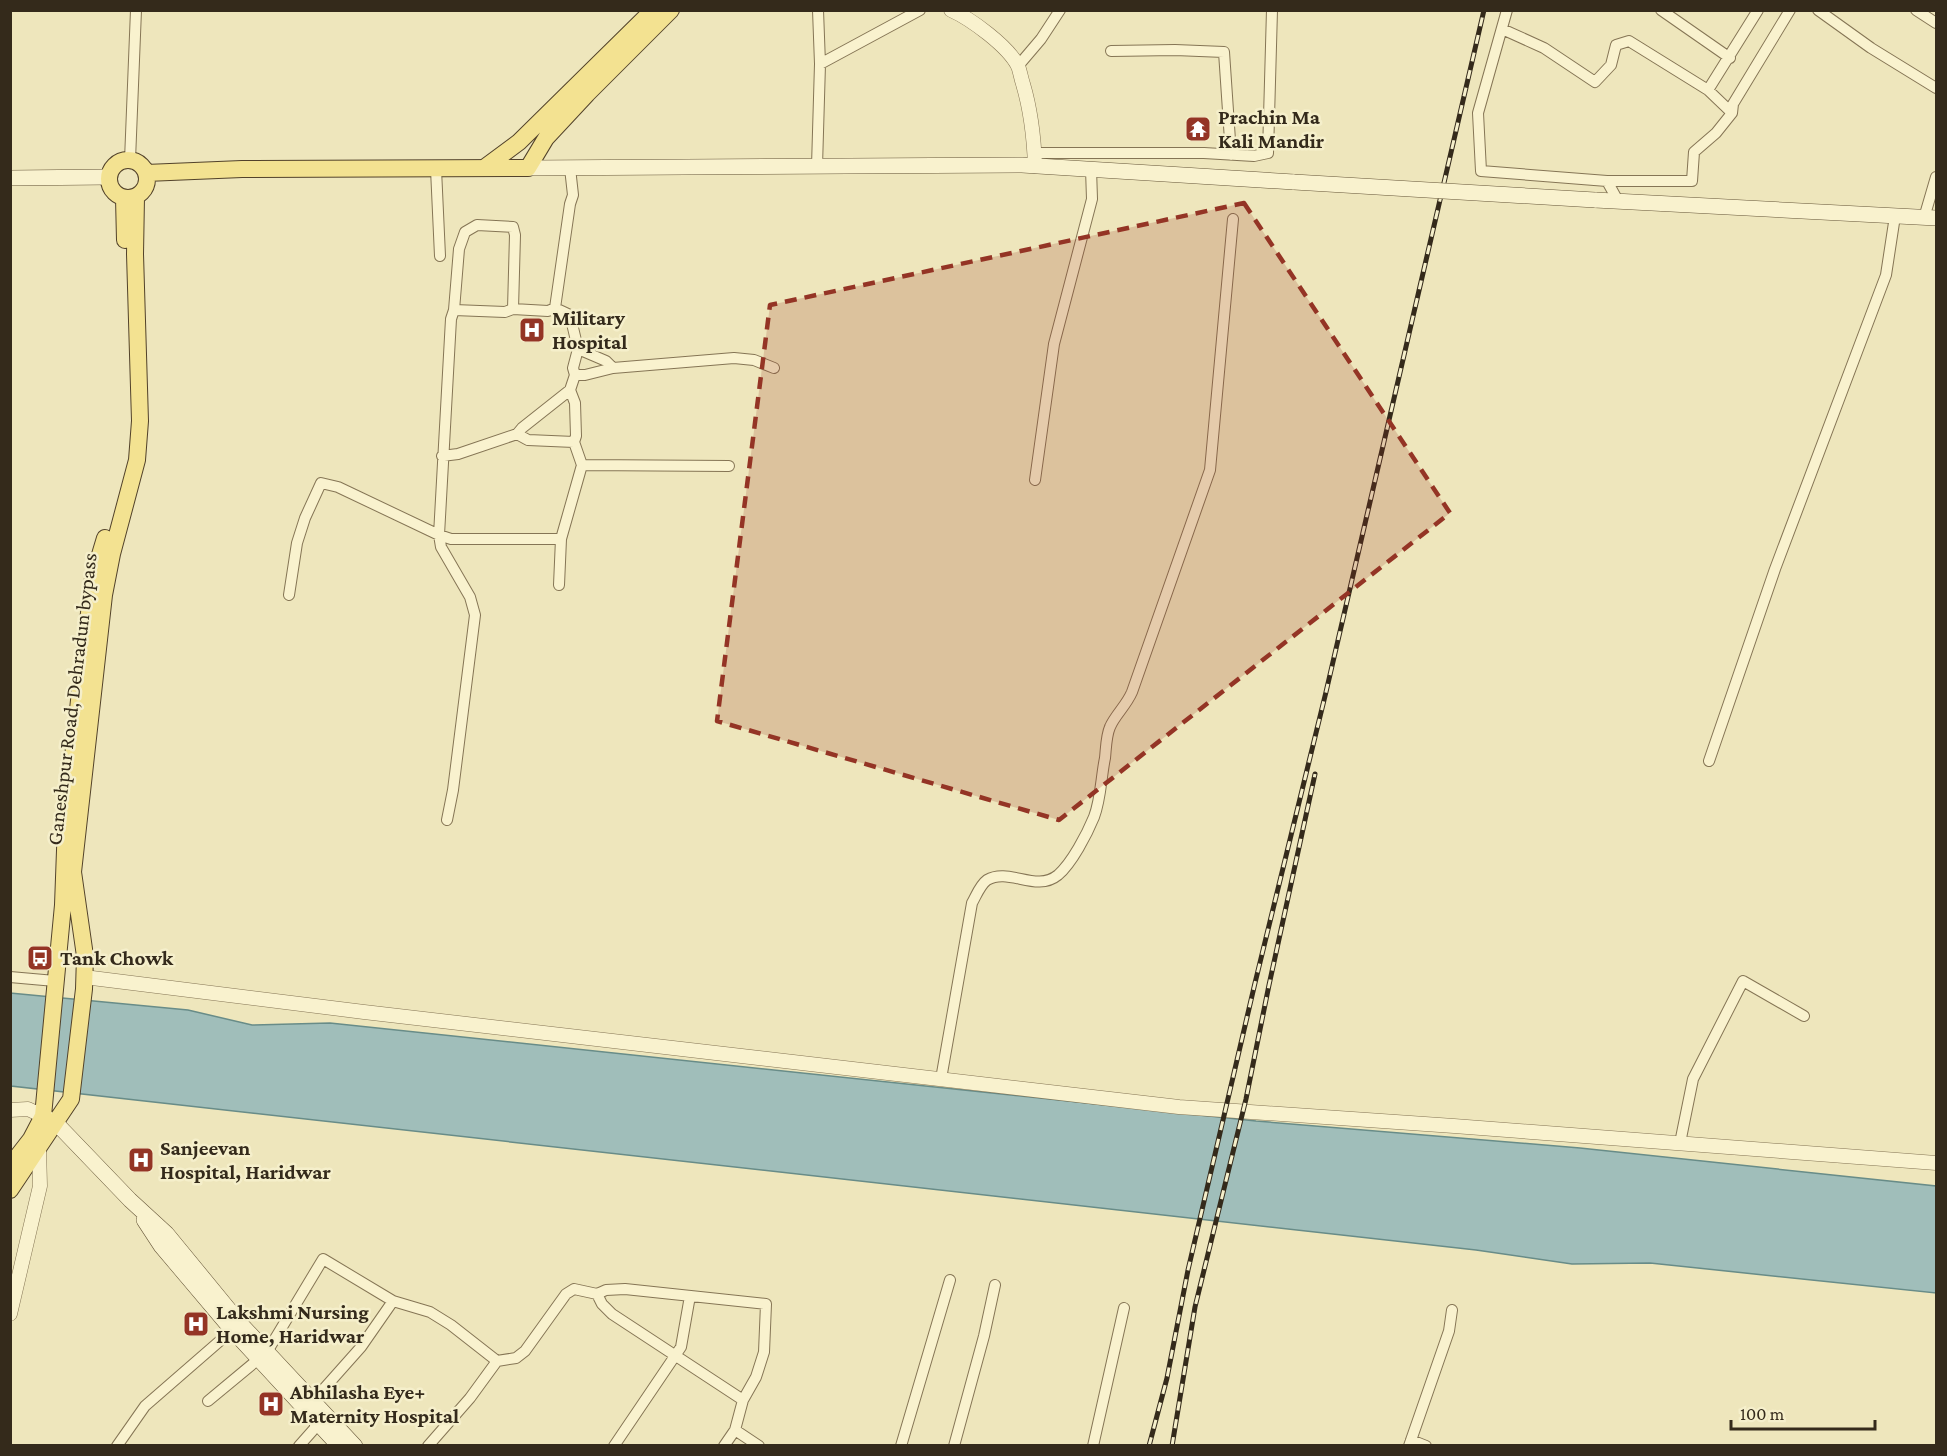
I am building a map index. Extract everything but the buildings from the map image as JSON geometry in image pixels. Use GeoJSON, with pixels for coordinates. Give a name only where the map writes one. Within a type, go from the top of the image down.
{"type":"FeatureCollection","features":[{"type":"Feature","properties":{"kind":"main road"},"geometry":{"type":"LineString","coordinates":[[484,168],[519,142],[653,10]]}},
{"type":"Feature","properties":{"kind":"main road"},"geometry":{"type":"LineString","coordinates":[[528,168],[553,130],[671,10]]}},
{"type":"Feature","properties":{"kind":"main road"},"geometry":{"type":"LineString","coordinates":[[146,173],[242,169],[817,166],[1035,159],[1091,169],[1930,218]]}},
{"type":"Feature","properties":{"kind":"main road"},"geometry":{"type":"LineString","coordinates":[[130,160],[142,165],[147,183],[145,189],[130,198],[113,192],[110,177],[113,168],[118,163],[130,160]]}},
{"type":"Feature","properties":{"kind":"main road"},"geometry":{"type":"LineString","coordinates":[[10,178],[110,177]]}},
{"type":"Feature","properties":{"kind":"main road"},"geometry":{"type":"LineString","coordinates":[[130,198],[129,443],[122,483],[93,578],[66,823],[63,905],[44,1096],[49,1119],[167,1234],[236,1327],[322,1419],[355,1446]]}},
{"type":"Feature","properties":{"kind":"main road","name":"Ganeshpur Road, Dehradun bypass"},"geometry":{"type":"LineString","coordinates":[[10,1190],[39,1148],[49,1119],[71,1098],[85,956],[73,872],[104,595],[112,554],[137,460],[140,422],[135,254],[130,198]]}},
{"type":"Feature","properties":{"kind":"main road"},"geometry":{"type":"LineString","coordinates":[[10,1166],[49,1119]]}},
{"type":"Feature","properties":{"kind":"main road"},"geometry":{"type":"LineString","coordinates":[[263,1356],[313,1401],[339,1446]]}},
{"type":"Feature","properties":{"kind":"street"},"geometry":{"type":"LineString","coordinates":[[130,160],[136,10]]}},
{"type":"Feature","properties":{"kind":"street"},"geometry":{"type":"LineString","coordinates":[[817,166],[819,10]]}},
{"type":"Feature","properties":{"kind":"street"},"geometry":{"type":"LineString","coordinates":[[820,64],[921,10]]}},
{"type":"Feature","properties":{"kind":"street"},"geometry":{"type":"LineString","coordinates":[[951,10],[965,16],[1000,44],[1018,66],[1032,122],[1035,159],[1204,153],[1254,156],[1268,153],[1272,10]]}},
{"type":"Feature","properties":{"kind":"street"},"geometry":{"type":"LineString","coordinates":[[1018,66],[1041,39],[1060,10]]}},
{"type":"Feature","properties":{"kind":"street"},"geometry":{"type":"LineString","coordinates":[[1507,10],[1478,113],[1480,171],[1607,182],[1692,181],[1694,152],[1716,133],[1732,113],[1733,105],[1790,10]]}},
{"type":"Feature","properties":{"kind":"street"},"geometry":{"type":"LineString","coordinates":[[1661,10],[1730,58]]}},
{"type":"Feature","properties":{"kind":"street"},"geometry":{"type":"LineString","coordinates":[[1708,90],[1758,10]]}},
{"type":"Feature","properties":{"kind":"street"},"geometry":{"type":"LineString","coordinates":[[1818,10],[1871,48],[1936,88]]}},
{"type":"Feature","properties":{"kind":"street"},"geometry":{"type":"LineString","coordinates":[[1916,10],[1936,23]]}},
{"type":"Feature","properties":{"kind":"street"},"geometry":{"type":"LineString","coordinates":[[1502,29],[1544,48],[1595,82],[1611,66],[1616,45],[1629,41],[1708,90],[1732,113]]}},
{"type":"Feature","properties":{"kind":"street"},"geometry":{"type":"LineString","coordinates":[[1111,51],[1224,52],[1231,155]]}},
{"type":"Feature","properties":{"kind":"street"},"geometry":{"type":"LineString","coordinates":[[555,308],[573,195],[570,168]]}},
{"type":"Feature","properties":{"kind":"street"},"geometry":{"type":"LineString","coordinates":[[436,169],[440,256]]}},
{"type":"Feature","properties":{"kind":"street"},"geometry":{"type":"LineString","coordinates":[[1035,480],[1054,344],[1092,199],[1091,169]]}},
{"type":"Feature","properties":{"kind":"street"},"geometry":{"type":"LineString","coordinates":[[1930,218],[1936,177]]}},
{"type":"Feature","properties":{"kind":"street"},"geometry":{"type":"LineString","coordinates":[[1607,182],[1618,201]]}},
{"type":"Feature","properties":{"kind":"street"},"geometry":{"type":"LineString","coordinates":[[1709,762],[1775,569],[1886,275],[1895,216]]}},
{"type":"Feature","properties":{"kind":"street"},"geometry":{"type":"LineString","coordinates":[[941,1079],[972,903],[980,888],[986,881],[995,878],[1039,882],[1047,881],[1059,874],[1077,850],[1094,816],[1110,727],[1127,704],[1132,692],[1210,470],[1233,219]]}},
{"type":"Feature","properties":{"kind":"street"},"geometry":{"type":"LineString","coordinates":[[447,820],[453,790],[475,615],[470,597],[441,547],[439,535],[442,456],[451,319],[454,310],[459,249],[465,232],[477,225],[513,227],[513,309]]}},
{"type":"Feature","properties":{"kind":"street"},"geometry":{"type":"LineString","coordinates":[[442,456],[458,454],[517,434],[570,390],[575,375],[573,368],[578,349],[570,315],[555,308],[548,311],[513,309],[505,312],[454,310]]}},
{"type":"Feature","properties":{"kind":"street"},"geometry":{"type":"LineString","coordinates":[[578,349],[606,361],[613,368]]}},
{"type":"Feature","properties":{"kind":"street"},"geometry":{"type":"LineString","coordinates":[[575,375],[585,375],[613,368],[734,358],[754,360],[774,368]]}},
{"type":"Feature","properties":{"kind":"street"},"geometry":{"type":"LineString","coordinates":[[559,585],[561,539],[582,465],[574,442],[576,436],[575,403],[570,390]]}},
{"type":"Feature","properties":{"kind":"street"},"geometry":{"type":"LineString","coordinates":[[517,434],[528,440],[574,442]]}},
{"type":"Feature","properties":{"kind":"street"},"geometry":{"type":"LineString","coordinates":[[582,465],[729,466]]}},
{"type":"Feature","properties":{"kind":"street"},"geometry":{"type":"LineString","coordinates":[[289,595],[297,543],[305,518],[321,483],[338,487],[451,539],[561,539]]}},
{"type":"Feature","properties":{"kind":"street"},"geometry":{"type":"LineString","coordinates":[[10,977],[54,986]]}},
{"type":"Feature","properties":{"kind":"street"},"geometry":{"type":"LineString","coordinates":[[1680,1143],[1693,1079],[1743,981],[1804,1016]]}},
{"type":"Feature","properties":{"kind":"street"},"geometry":{"type":"LineString","coordinates":[[84,983],[364,1012],[1179,1107],[1936,1163]]}},
{"type":"Feature","properties":{"kind":"street"},"geometry":{"type":"LineString","coordinates":[[10,1110],[28,1109],[49,1119]]}},
{"type":"Feature","properties":{"kind":"street"},"geometry":{"type":"LineString","coordinates":[[10,1314],[40,1186],[39,1148]]}},
{"type":"Feature","properties":{"kind":"street"},"geometry":{"type":"LineString","coordinates":[[208,1401],[263,1356],[323,1259],[393,1300],[430,1312],[451,1325],[497,1361]]}},
{"type":"Feature","properties":{"kind":"street"},"geometry":{"type":"LineString","coordinates":[[901,1446],[950,1280]]}},
{"type":"Feature","properties":{"kind":"street"},"geometry":{"type":"LineString","coordinates":[[954,1446],[984,1336],[995,1285]]}},
{"type":"Feature","properties":{"kind":"street"},"geometry":{"type":"LineString","coordinates":[[428,1446],[470,1398],[497,1361],[516,1358],[525,1351],[566,1294],[574,1289],[597,1294],[606,1290],[625,1289],[766,1304],[764,1352],[756,1377],[743,1400],[735,1431],[724,1446]]}},
{"type":"Feature","properties":{"kind":"street"},"geometry":{"type":"LineString","coordinates":[[597,1294],[602,1304],[612,1314],[743,1400]]}},
{"type":"Feature","properties":{"kind":"street"},"geometry":{"type":"LineString","coordinates":[[630,1446],[617,1442],[681,1347],[690,1296]]}},
{"type":"Feature","properties":{"kind":"street"},"geometry":{"type":"LineString","coordinates":[[313,1401],[361,1347],[393,1300]]}},
{"type":"Feature","properties":{"kind":"street"},"geometry":{"type":"LineString","coordinates":[[1093,1446],[1124,1308]]}},
{"type":"Feature","properties":{"kind":"street"},"geometry":{"type":"LineString","coordinates":[[1426,1446],[1410,1443],[1449,1331],[1452,1310]]}},
{"type":"Feature","properties":{"kind":"street"},"geometry":{"type":"LineString","coordinates":[[117,1446],[146,1406],[236,1327]]}},
{"type":"Feature","properties":{"kind":"street"},"geometry":{"type":"LineString","coordinates":[[299,1446],[322,1419]]}},
{"type":"Feature","properties":{"kind":"street"},"geometry":{"type":"LineString","coordinates":[[735,1431],[759,1446]]}},
{"type":"Feature","properties":{"kind":"highlighted area"},"geometry":{"type":"Polygon","coordinates":[[[1244,203],[1450,513],[1059,820],[717,721],[770,305],[1244,203]]]}},
{"type":"Feature","properties":{"kind":"water"},"geometry":{"type":"Polygon","coordinates":[[[10,993],[188,1010],[252,1025],[330,1023],[1256,1121],[1580,1148],[1936,1186],[1936,1293],[1650,1263],[1572,1264],[1476,1250],[11,1086],[10,993]]]}},
{"type":"Feature","properties":{"kind":"railway"},"geometry":{"type":"LineString","coordinates":[[1149,1446],[1167,1378],[1188,1270],[1326,692],[1484,10]]}},
{"type":"Feature","properties":{"kind":"railway"},"geometry":{"type":"LineString","coordinates":[[1172,1446],[1195,1307],[1246,1099],[1315,774]]}},
{"type":"Feature","properties":{"kind":"place","name":"Prachin Ma Kali Mandir"},"geometry":{"type":"Point","coordinates":[1198,129]}},
{"type":"Feature","properties":{"kind":"place","name":"Military Hospital"},"geometry":{"type":"Point","coordinates":[532,330]}},
{"type":"Feature","properties":{"kind":"place","name":"Tank Chowk"},"geometry":{"type":"Point","coordinates":[40,958]}},
{"type":"Feature","properties":{"kind":"place","name":"Sanjeevan Hospital, Haridwar"},"geometry":{"type":"Point","coordinates":[141,1160]}},
{"type":"Feature","properties":{"kind":"place","name":"Lakshmi Nursing Home, Haridwar"},"geometry":{"type":"Point","coordinates":[196,1324]}},
{"type":"Feature","properties":{"kind":"place","name":"Abhilasha Eye+ Maternity Hospital"},"geometry":{"type":"Point","coordinates":[271,1404]}}]}
